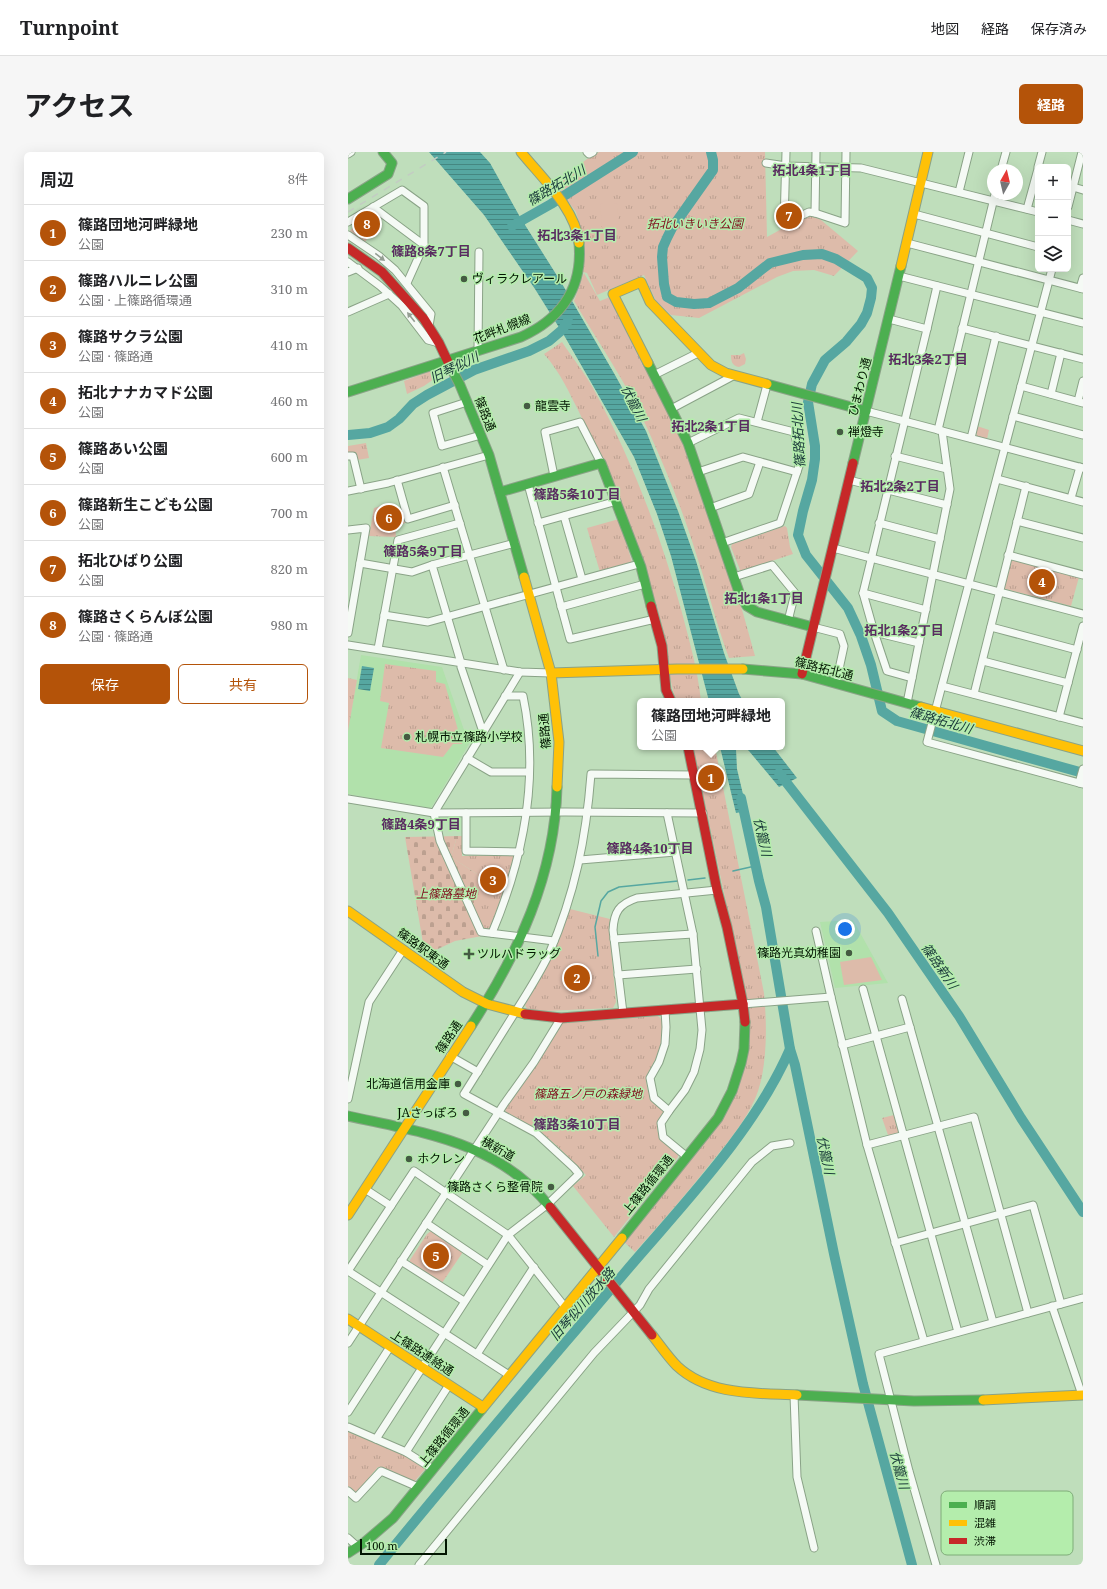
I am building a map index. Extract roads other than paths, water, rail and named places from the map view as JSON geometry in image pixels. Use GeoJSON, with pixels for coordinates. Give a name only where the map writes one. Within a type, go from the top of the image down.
{"type":"FeatureCollection","features":[{"type":"Feature","properties":{"kind":"street"},"geometry":{"type":"LineString","coordinates":[[348,199],[388,174],[392,163],[383,152]]}},
{"type":"Feature","properties":{"kind":"street","name":"花畔札幌線"},"geometry":{"type":"LineString","coordinates":[[348,392],[521,337],[546,324],[558,312],[570,293],[578,273],[580,254],[576,232],[568,212],[521,152]]}},
{"type":"Feature","properties":{"kind":"street"},"geometry":{"type":"LineString","coordinates":[[588,152],[589,154],[592,152]]}},
{"type":"Feature","properties":{"kind":"street"},"geometry":{"type":"LineString","coordinates":[[786,152],[784,224],[809,212],[846,223],[846,152]]}},
{"type":"Feature","properties":{"kind":"street"},"geometry":{"type":"LineString","coordinates":[[815,213],[816,152]]}},
{"type":"Feature","properties":{"kind":"street","name":"ひまわり通"},"geometry":{"type":"LineString","coordinates":[[802,674],[889,319],[928,152]]}},
{"type":"Feature","properties":{"kind":"street"},"geometry":{"type":"LineString","coordinates":[[959,192],[969,152]]}},
{"type":"Feature","properties":{"kind":"street"},"geometry":{"type":"LineString","coordinates":[[1003,164],[1006,152]]}},
{"type":"Feature","properties":{"kind":"street"},"geometry":{"type":"LineString","coordinates":[[1039,164],[1042,152]]}},
{"type":"Feature","properties":{"kind":"street"},"geometry":{"type":"LineString","coordinates":[[1070,200],[1082,152]]}},
{"type":"Feature","properties":{"kind":"street"},"geometry":{"type":"LineString","coordinates":[[766,163],[786,166],[860,168],[959,192],[987,196]]}},
{"type":"Feature","properties":{"kind":"street"},"geometry":{"type":"LineString","coordinates":[[1027,209],[1035,179]]}},
{"type":"Feature","properties":{"kind":"street"},"geometry":{"type":"LineString","coordinates":[[1073,187],[1083,190]]}},
{"type":"Feature","properties":{"kind":"street"},"geometry":{"type":"LineString","coordinates":[[348,222],[402,190],[424,206],[424,245],[407,283]]}},
{"type":"Feature","properties":{"kind":"street"},"geometry":{"type":"LineString","coordinates":[[907,703],[950,489],[940,430],[962,328],[993,200]]}},
{"type":"Feature","properties":{"kind":"street"},"geometry":{"type":"LineString","coordinates":[[1002,200],[1035,211]]}},
{"type":"Feature","properties":{"kind":"street"},"geometry":{"type":"LineString","coordinates":[[373,207],[424,245]]}},
{"type":"Feature","properties":{"kind":"street"},"geometry":{"type":"LineString","coordinates":[[914,214],[1035,245]]}},
{"type":"Feature","properties":{"kind":"street"},"geometry":{"type":"LineString","coordinates":[[1071,221],[1083,224]]}},
{"type":"Feature","properties":{"kind":"street"},"geometry":{"type":"LineString","coordinates":[[348,235],[379,256],[407,283],[431,314],[430,326]]}},
{"type":"Feature","properties":{"kind":"street"},"geometry":{"type":"LineString","coordinates":[[907,243],[1082,289],[1083,278]]}},
{"type":"Feature","properties":{"kind":"street","name":"篠路通"},"geometry":{"type":"LineString","coordinates":[[348,248],[382,272],[430,326],[460,385],[489,455],[515,543],[551,673],[559,742],[556,812],[544,875],[522,938],[505,971],[485,1004],[348,1215]]}},
{"type":"Feature","properties":{"kind":"street"},"geometry":{"type":"LineString","coordinates":[[478,351],[479,252]]}},
{"type":"Feature","properties":{"kind":"street"},"geometry":{"type":"LineString","coordinates":[[348,262],[358,268],[390,294],[402,306],[428,340],[439,343]]}},
{"type":"Feature","properties":{"kind":"street"},"geometry":{"type":"LineString","coordinates":[[348,272],[358,268]]}},
{"type":"Feature","properties":{"kind":"street"},"geometry":{"type":"LineString","coordinates":[[1051,272],[927,742],[1081,782],[1083,769]]}},
{"type":"Feature","properties":{"kind":"street"},"geometry":{"type":"LineString","coordinates":[[899,276],[1083,323]]}},
{"type":"Feature","properties":{"kind":"street"},"geometry":{"type":"LineString","coordinates":[[836,683],[844,646],[840,634],[757,612],[747,606],[740,595],[688,443],[613,294],[641,282],[650,302],[698,353],[711,365],[733,376],[1081,468],[1071,498]]}},
{"type":"Feature","properties":{"kind":"street"},"geometry":{"type":"LineString","coordinates":[[912,678],[887,671],[863,593],[870,558],[937,286]]}},
{"type":"Feature","properties":{"kind":"street"},"geometry":{"type":"LineString","coordinates":[[348,312],[390,294]]}},
{"type":"Feature","properties":{"kind":"street"},"geometry":{"type":"LineString","coordinates":[[889,319],[927,329]]}},
{"type":"Feature","properties":{"kind":"street"},"geometry":{"type":"LineString","coordinates":[[962,328],[1083,359]]}},
{"type":"Feature","properties":{"kind":"street"},"geometry":{"type":"LineString","coordinates":[[971,438],[996,336]]}},
{"type":"Feature","properties":{"kind":"street"},"geometry":{"type":"LineString","coordinates":[[654,375],[698,353]]}},
{"type":"Feature","properties":{"kind":"street"},"geometry":{"type":"LineString","coordinates":[[1051,394],[1061,353]]}},
{"type":"Feature","properties":{"kind":"street"},"geometry":{"type":"LineString","coordinates":[[671,410],[733,376]]}},
{"type":"Feature","properties":{"kind":"street"},"geometry":{"type":"LineString","coordinates":[[1021,386],[1080,402],[1083,381]]}},
{"type":"Feature","properties":{"kind":"street"},"geometry":{"type":"LineString","coordinates":[[757,422],[767,385]]}},
{"type":"Feature","properties":{"kind":"street"},"geometry":{"type":"LineString","coordinates":[[467,402],[433,412],[442,446],[481,435]]}},
{"type":"Feature","properties":{"kind":"street"},"geometry":{"type":"LineString","coordinates":[[1013,416],[1083,435]]}},
{"type":"Feature","properties":{"kind":"street"},"geometry":{"type":"LineString","coordinates":[[688,443],[740,418],[794,432],[801,460],[780,523],[722,543]]}},
{"type":"Feature","properties":{"kind":"street"},"geometry":{"type":"LineString","coordinates":[[554,476],[545,432],[580,422],[601,463],[640,564],[662,646],[666,690],[670,698]]}},
{"type":"Feature","properties":{"kind":"street"},"geometry":{"type":"LineString","coordinates":[[348,492],[489,455]]}},
{"type":"Feature","properties":{"kind":"street"},"geometry":{"type":"LineString","coordinates":[[348,456],[353,456],[361,489]]}},
{"type":"Feature","properties":{"kind":"street"},"geometry":{"type":"LineString","coordinates":[[895,456],[947,468]]}},
{"type":"Feature","properties":{"kind":"street"},"geometry":{"type":"LineString","coordinates":[[698,472],[743,457],[797,472]]}},
{"type":"Feature","properties":{"kind":"street"},"geometry":{"type":"LineString","coordinates":[[710,508],[749,494],[760,462]]}},
{"type":"Feature","properties":{"kind":"street"},"geometry":{"type":"LineString","coordinates":[[500,492],[601,463]]}},
{"type":"Feature","properties":{"kind":"street"},"geometry":{"type":"LineString","coordinates":[[443,467],[504,670]]}},
{"type":"Feature","properties":{"kind":"street"},"geometry":{"type":"LineString","coordinates":[[997,478],[1083,502]]}},
{"type":"Feature","properties":{"kind":"street"},"geometry":{"type":"LineString","coordinates":[[397,480],[408,519],[455,506]]}},
{"type":"Feature","properties":{"kind":"street"},"geometry":{"type":"LineString","coordinates":[[850,480],[947,505]]}},
{"type":"Feature","properties":{"kind":"street"},"geometry":{"type":"LineString","coordinates":[[528,484],[570,640],[655,619]]}},
{"type":"Feature","properties":{"kind":"street"},"geometry":{"type":"LineString","coordinates":[[974,694],[1026,486]]}},
{"type":"Feature","properties":{"kind":"street"},"geometry":{"type":"LineString","coordinates":[[538,523],[616,501]]}},
{"type":"Feature","properties":{"kind":"street"},"geometry":{"type":"LineString","coordinates":[[564,516],[582,580]]}},
{"type":"Feature","properties":{"kind":"street"},"geometry":{"type":"LineString","coordinates":[[1017,521],[1083,538]]}},
{"type":"Feature","properties":{"kind":"street"},"geometry":{"type":"LineString","coordinates":[[378,650],[398,540],[460,523]]}},
{"type":"Feature","properties":{"kind":"street"},"geometry":{"type":"LineString","coordinates":[[879,523],[940,539]]}},
{"type":"Feature","properties":{"kind":"street"},"geometry":{"type":"LineString","coordinates":[[348,530],[366,528],[348,633]]}},
{"type":"Feature","properties":{"kind":"street"},"geometry":{"type":"LineString","coordinates":[[360,563],[412,572],[432,565],[515,543]]}},
{"type":"Feature","properties":{"kind":"street"},"geometry":{"type":"LineString","coordinates":[[833,548],[1083,614]]}},
{"type":"Feature","properties":{"kind":"street"},"geometry":{"type":"LineString","coordinates":[[1008,555],[1083,575]]}},
{"type":"Feature","properties":{"kind":"street"},"geometry":{"type":"LineString","coordinates":[[384,615],[428,622],[640,564]]}},
{"type":"Feature","properties":{"kind":"street"},"geometry":{"type":"LineString","coordinates":[[734,577],[772,564],[795,593],[788,621]]}},
{"type":"Feature","properties":{"kind":"street"},"geometry":{"type":"LineString","coordinates":[[432,565],[461,667],[483,732]]}},
{"type":"Feature","properties":{"kind":"street"},"geometry":{"type":"LineString","coordinates":[[561,607],[645,584]]}},
{"type":"Feature","properties":{"kind":"street"},"geometry":{"type":"LineString","coordinates":[[863,593],[926,610]]}},
{"type":"Feature","properties":{"kind":"street"},"geometry":{"type":"LineString","coordinates":[[1059,717],[1083,626]]}},
{"type":"Feature","properties":{"kind":"street"},"geometry":{"type":"LineString","coordinates":[[991,627],[1077,650]]}},
{"type":"Feature","properties":{"kind":"street"},"geometry":{"type":"LineString","coordinates":[[874,632],[919,643]]}},
{"type":"Feature","properties":{"kind":"street"},"geometry":{"type":"LineString","coordinates":[[348,645],[504,670],[551,673]]}},
{"type":"Feature","properties":{"kind":"street"},"geometry":{"type":"LineString","coordinates":[[983,662],[1068,683]]}},
{"type":"Feature","properties":{"kind":"street","name":"篠路拓北通"},"geometry":{"type":"LineString","coordinates":[[551,673],[732,668],[802,674],[1083,751]]}},
{"type":"Feature","properties":{"kind":"street"},"geometry":{"type":"LineString","coordinates":[[520,672],[434,813],[440,841],[481,932],[554,941]]}},
{"type":"Feature","properties":{"kind":"street"},"geometry":{"type":"LineString","coordinates":[[942,686],[1083,723]]}},
{"type":"Feature","properties":{"kind":"street"},"geometry":{"type":"LineString","coordinates":[[492,933],[508,893],[520,852],[527,812],[529,772],[524,696],[505,696]]}},
{"type":"Feature","properties":{"kind":"street","name":"上篠路循環通"},"geometry":{"type":"LineString","coordinates":[[348,1553],[365,1542],[393,1518],[718,1118],[728,1101],[737,1080],[744,1054],[745,1033],[743,1004],[727,927],[717,890],[703,813],[689,750]]}},
{"type":"Feature","properties":{"kind":"street"},"geometry":{"type":"LineString","coordinates":[[467,758],[491,772],[529,772]]}},
{"type":"Feature","properties":{"kind":"street"},"geometry":{"type":"LineString","coordinates":[[376,1439],[508,1235],[548,1204],[579,1174],[536,1133],[464,1094],[531,988],[554,941],[570,898],[580,860],[588,812],[590,774],[694,775]]}},
{"type":"Feature","properties":{"kind":"street"},"geometry":{"type":"LineString","coordinates":[[348,799],[434,813],[703,813]]}},
{"type":"Feature","properties":{"kind":"street"},"geometry":{"type":"LineString","coordinates":[[466,813],[466,850],[520,852]]}},
{"type":"Feature","properties":{"kind":"street"},"geometry":{"type":"LineString","coordinates":[[667,813],[693,934],[701,1007],[702,1030],[700,1049],[694,1072],[685,1090],[661,1123],[663,1137],[686,1156]]}},
{"type":"Feature","properties":{"kind":"street"},"geometry":{"type":"LineString","coordinates":[[580,860],[675,852]]}},
{"type":"Feature","properties":{"kind":"street"},"geometry":{"type":"LineString","coordinates":[[623,1013],[614,939],[614,921],[616,914],[627,901],[636,898],[717,890]]}},
{"type":"Feature","properties":{"kind":"street","name":"篠路駅東通"},"geometry":{"type":"LineString","coordinates":[[348,911],[453,985],[485,1004]]}},
{"type":"Feature","properties":{"kind":"street"},"geometry":{"type":"LineString","coordinates":[[816,931],[830,998],[867,1144],[924,1341]]}},
{"type":"Feature","properties":{"kind":"street"},"geometry":{"type":"LineString","coordinates":[[614,939],[693,934]]}},
{"type":"Feature","properties":{"kind":"street"},"geometry":{"type":"LineString","coordinates":[[348,1099],[369,1002],[403,950]]}},
{"type":"Feature","properties":{"kind":"street"},"geometry":{"type":"LineString","coordinates":[[618,975],[697,969]]}},
{"type":"Feature","properties":{"kind":"street"},"geometry":{"type":"LineString","coordinates":[[863,990],[958,1332]]}},
{"type":"Feature","properties":{"kind":"street"},"geometry":{"type":"LineString","coordinates":[[485,1004],[515,1013],[561,1018],[830,998]]}},
{"type":"Feature","properties":{"kind":"street"},"geometry":{"type":"LineString","coordinates":[[902,999],[993,1322]]}},
{"type":"Feature","properties":{"kind":"street"},"geometry":{"type":"LineString","coordinates":[[665,1010],[665,1044],[659,1062],[650,1078],[654,1098],[669,1111]]}},
{"type":"Feature","properties":{"kind":"street"},"geometry":{"type":"LineString","coordinates":[[348,1343],[380,1291],[475,1150],[498,1113],[534,1062],[561,1018]]}},
{"type":"Feature","properties":{"kind":"street"},"geometry":{"type":"LineString","coordinates":[[842,1045],[910,1027]]}},
{"type":"Feature","properties":{"kind":"street"},"geometry":{"type":"LineString","coordinates":[[450,1056],[478,1072]]}},
{"type":"Feature","properties":{"kind":"street","name":"横新道"},"geometry":{"type":"LineString","coordinates":[[348,1116],[445,1138],[475,1150],[511,1169],[528,1183],[548,1204],[677,1366],[696,1380],[716,1388],[794,1395],[889,1400],[973,1401],[1083,1395]]}},
{"type":"Feature","properties":{"kind":"street"},"geometry":{"type":"LineString","coordinates":[[867,1144],[974,1117],[1028,1313]]}},
{"type":"Feature","properties":{"kind":"street"},"geometry":{"type":"LineString","coordinates":[[419,1565],[630,1308],[640,1305],[649,1289],[752,1162],[772,1146],[790,1143]]}},
{"type":"Feature","properties":{"kind":"street"},"geometry":{"type":"LineString","coordinates":[[509,1375],[348,1271],[414,1171],[508,1235],[565,1306]]}},
{"type":"Feature","properties":{"kind":"street"},"geometry":{"type":"LineString","coordinates":[[365,1189],[391,1206]]}},
{"type":"Feature","properties":{"kind":"street"},"geometry":{"type":"LineString","coordinates":[[896,1243],[1033,1204],[1061,1304]]}},
{"type":"Feature","properties":{"kind":"street"},"geometry":{"type":"LineString","coordinates":[[426,1223],[488,1265]]}},
{"type":"Feature","properties":{"kind":"street"},"geometry":{"type":"LineString","coordinates":[[401,1261],[464,1302]]}},
{"type":"Feature","properties":{"kind":"street"},"geometry":{"type":"LineString","coordinates":[[477,1354],[534,1268]]}},
{"type":"Feature","properties":{"kind":"street"},"geometry":{"type":"LineString","coordinates":[[936,1565],[889,1400],[879,1354],[1083,1298]]}},
{"type":"Feature","properties":{"kind":"street"},"geometry":{"type":"LineString","coordinates":[[1052,1306],[1083,1395]]}},
{"type":"Feature","properties":{"kind":"street","name":"上篠路連絡通"},"geometry":{"type":"LineString","coordinates":[[348,1319],[483,1407]]}},
{"type":"Feature","properties":{"kind":"street"},"geometry":{"type":"LineString","coordinates":[[348,1412],[390,1347]]}},
{"type":"Feature","properties":{"kind":"street"},"geometry":{"type":"LineString","coordinates":[[406,1452],[449,1385]]}},
{"type":"Feature","properties":{"kind":"street"},"geometry":{"type":"LineString","coordinates":[[794,1395],[797,1477],[814,1548]]}},
{"type":"Feature","properties":{"kind":"street"},"geometry":{"type":"LineString","coordinates":[[348,1427],[406,1452],[433,1469]]}},
{"type":"Feature","properties":{"kind":"street"},"geometry":{"type":"LineString","coordinates":[[348,1491],[356,1498],[380,1471],[418,1487]]}},
{"type":"Feature","properties":{"kind":"street"},"geometry":{"type":"LineString","coordinates":[[348,1538],[358,1547]]}},
{"type":"Feature","properties":{"kind":"water"},"geometry":{"type":"Polygon","coordinates":[[[429,152],[480,152],[490,163],[520,217],[561,282],[615,375],[646,431],[678,511],[696,561],[724,653],[741,698],[708,698],[671,556],[657,514],[634,457],[565,337],[535,289],[484,215],[429,152]]]}},
{"type":"Feature","properties":{"kind":"water"},"geometry":{"type":"Polygon","coordinates":[[[362,666],[374,668],[370,691],[358,689],[362,666]]]}},
{"type":"Feature","properties":{"kind":"water"},"geometry":{"type":"Polygon","coordinates":[[[721,750],[736,750],[737,769],[747,811],[736,813],[721,750]]]}},
{"type":"Feature","properties":{"kind":"water"},"geometry":{"type":"Polygon","coordinates":[[[748,750],[775,750],[797,778],[779,787],[748,750]]]}},
{"type":"Feature","properties":{"kind":"waterway","name":"篠路拓北川"},"geometry":{"type":"LineString","coordinates":[[512,226],[551,204],[633,152]]}},
{"type":"Feature","properties":{"kind":"waterway","name":"篠路拓北川"},"geometry":{"type":"LineString","coordinates":[[711,152],[713,170],[672,228],[663,247],[662,257],[664,284],[667,297],[676,302],[694,304],[709,303],[738,288],[770,263],[803,255],[822,254],[836,259],[867,278],[872,288],[867,313],[861,324],[846,342],[825,360],[812,384],[808,402],[815,446],[815,459],[812,480],[798,535],[806,555],[848,608],[861,636],[871,665],[882,711],[897,721],[1083,773]]}},
{"type":"Feature","properties":{"kind":"waterway","name":"旧琴似川"},"geometry":{"type":"LineString","coordinates":[[348,435],[370,433],[388,427],[399,419],[413,404],[427,395],[474,370],[529,351],[549,341],[562,330],[568,321]]}},
{"type":"Feature","properties":{"kind":"waterway","name":"篠路新川"},"geometry":{"type":"LineString","coordinates":[[779,773],[888,913],[959,1016],[1021,1118],[1083,1212]]}},
{"type":"Feature","properties":{"kind":"waterway","name":"伏籠川"},"geometry":{"type":"LineString","coordinates":[[741,798],[766,907],[790,1049],[795,1065],[834,1254],[863,1384],[912,1565]]}},
{"type":"Feature","properties":{"kind":"waterway"},"geometry":{"type":"LineString","coordinates":[[733,871],[755,866]]}},
{"type":"Feature","properties":{"kind":"waterway"},"geometry":{"type":"LineString","coordinates":[[688,880],[705,878]]}},
{"type":"Feature","properties":{"kind":"waterway"},"geometry":{"type":"LineString","coordinates":[[598,956],[595,927],[601,901],[608,892],[619,887],[678,881]]}},
{"type":"Feature","properties":{"kind":"waterway","name":"旧琴似川放水路"},"geometry":{"type":"LineString","coordinates":[[379,1565],[471,1454],[695,1192],[738,1137],[758,1108],[790,1049]]}},
{"type":"Feature","properties":{"kind":"railway"},"geometry":{"type":"LineString","coordinates":[[348,212],[446,152]]}},
{"type":"Feature","properties":{"kind":"place","name":"拓北ひばり公園"},"geometry":{"type":"Point","coordinates":[789,216]}},
{"type":"Feature","properties":{"kind":"place","name":"篠路さくらんぼ公園"},"geometry":{"type":"Point","coordinates":[367,224]}},
{"type":"Feature","properties":{"kind":"place","name":"ヴィラクレアール"},"geometry":{"type":"Point","coordinates":[464,279]}},
{"type":"Feature","properties":{"kind":"place","name":"龍雲寺"},"geometry":{"type":"Point","coordinates":[527,406]}},
{"type":"Feature","properties":{"kind":"place","name":"禅燈寺"},"geometry":{"type":"Point","coordinates":[840,432]}},
{"type":"Feature","properties":{"kind":"place","name":"篠路新生こども公園"},"geometry":{"type":"Point","coordinates":[389,518]}},
{"type":"Feature","properties":{"kind":"place","name":"拓北ナナカマド公園"},"geometry":{"type":"Point","coordinates":[1042,582]}},
{"type":"Feature","properties":{"kind":"place","name":"札幌市立篠路小学校"},"geometry":{"type":"Point","coordinates":[407,737]}},
{"type":"Feature","properties":{"kind":"place","name":"篠路団地河畔緑地"},"geometry":{"type":"Point","coordinates":[711,778]}},
{"type":"Feature","properties":{"kind":"place","name":"篠路サクラ公園"},"geometry":{"type":"Point","coordinates":[493,880]}},
{"type":"Feature","properties":{"kind":"place","name":"篠路光真幼稚園"},"geometry":{"type":"Point","coordinates":[849,953]}},
{"type":"Feature","properties":{"kind":"place","name":"ツルハドラッグ"},"geometry":{"type":"Point","coordinates":[469,954]}},
{"type":"Feature","properties":{"kind":"place","name":"篠路ハルニレ公園"},"geometry":{"type":"Point","coordinates":[577,978]}},
{"type":"Feature","properties":{"kind":"place","name":"北海道信用金庫"},"geometry":{"type":"Point","coordinates":[458,1084]}},
{"type":"Feature","properties":{"kind":"place","name":"JAさっぽろ"},"geometry":{"type":"Point","coordinates":[466,1113]}},
{"type":"Feature","properties":{"kind":"place","name":"ホクレン"},"geometry":{"type":"Point","coordinates":[409,1159]}},
{"type":"Feature","properties":{"kind":"place","name":"篠路さくら整骨院"},"geometry":{"type":"Point","coordinates":[551,1187]}},
{"type":"Feature","properties":{"kind":"place","name":"篠路あい公園"},"geometry":{"type":"Point","coordinates":[436,1256]}},
{"type":"Feature","properties":{"kind":"district","name":"拓北4条1丁目"},"geometry":{"type":"Point","coordinates":[812,170]}},
{"type":"Feature","properties":{"kind":"district","name":"拓北3条1丁目"},"geometry":{"type":"Point","coordinates":[577,235]}},
{"type":"Feature","properties":{"kind":"district","name":"篠路8条7丁目"},"geometry":{"type":"Point","coordinates":[431,251]}},
{"type":"Feature","properties":{"kind":"district","name":"拓北3条2丁目"},"geometry":{"type":"Point","coordinates":[928,359]}},
{"type":"Feature","properties":{"kind":"district","name":"拓北2条1丁目"},"geometry":{"type":"Point","coordinates":[711,426]}},
{"type":"Feature","properties":{"kind":"district","name":"拓北2条2丁目"},"geometry":{"type":"Point","coordinates":[900,486]}},
{"type":"Feature","properties":{"kind":"district","name":"篠路5条10丁目"},"geometry":{"type":"Point","coordinates":[577,494]}},
{"type":"Feature","properties":{"kind":"district","name":"篠路5条9丁目"},"geometry":{"type":"Point","coordinates":[423,551]}},
{"type":"Feature","properties":{"kind":"district","name":"拓北1条1丁目"},"geometry":{"type":"Point","coordinates":[764,598]}},
{"type":"Feature","properties":{"kind":"district","name":"拓北1条2丁目"},"geometry":{"type":"Point","coordinates":[904,630]}},
{"type":"Feature","properties":{"kind":"district","name":"篠路4条9丁目"},"geometry":{"type":"Point","coordinates":[421,824]}},
{"type":"Feature","properties":{"kind":"district","name":"篠路4条10丁目"},"geometry":{"type":"Point","coordinates":[650,848]}},
{"type":"Feature","properties":{"kind":"district","name":"篠路3条10丁目"},"geometry":{"type":"Point","coordinates":[577,1124]}},
{"type":"Feature","properties":{"kind":"park label","name":"拓北いきいき公園"},"geometry":{"type":"Point","coordinates":[695,224]}},
{"type":"Feature","properties":{"kind":"park label","name":"上篠路墓地"},"geometry":{"type":"Point","coordinates":[446,894]}},
{"type":"Feature","properties":{"kind":"park label","name":"篠路五ノ戸の森緑地"},"geometry":{"type":"Point","coordinates":[588,1094]}}]}
